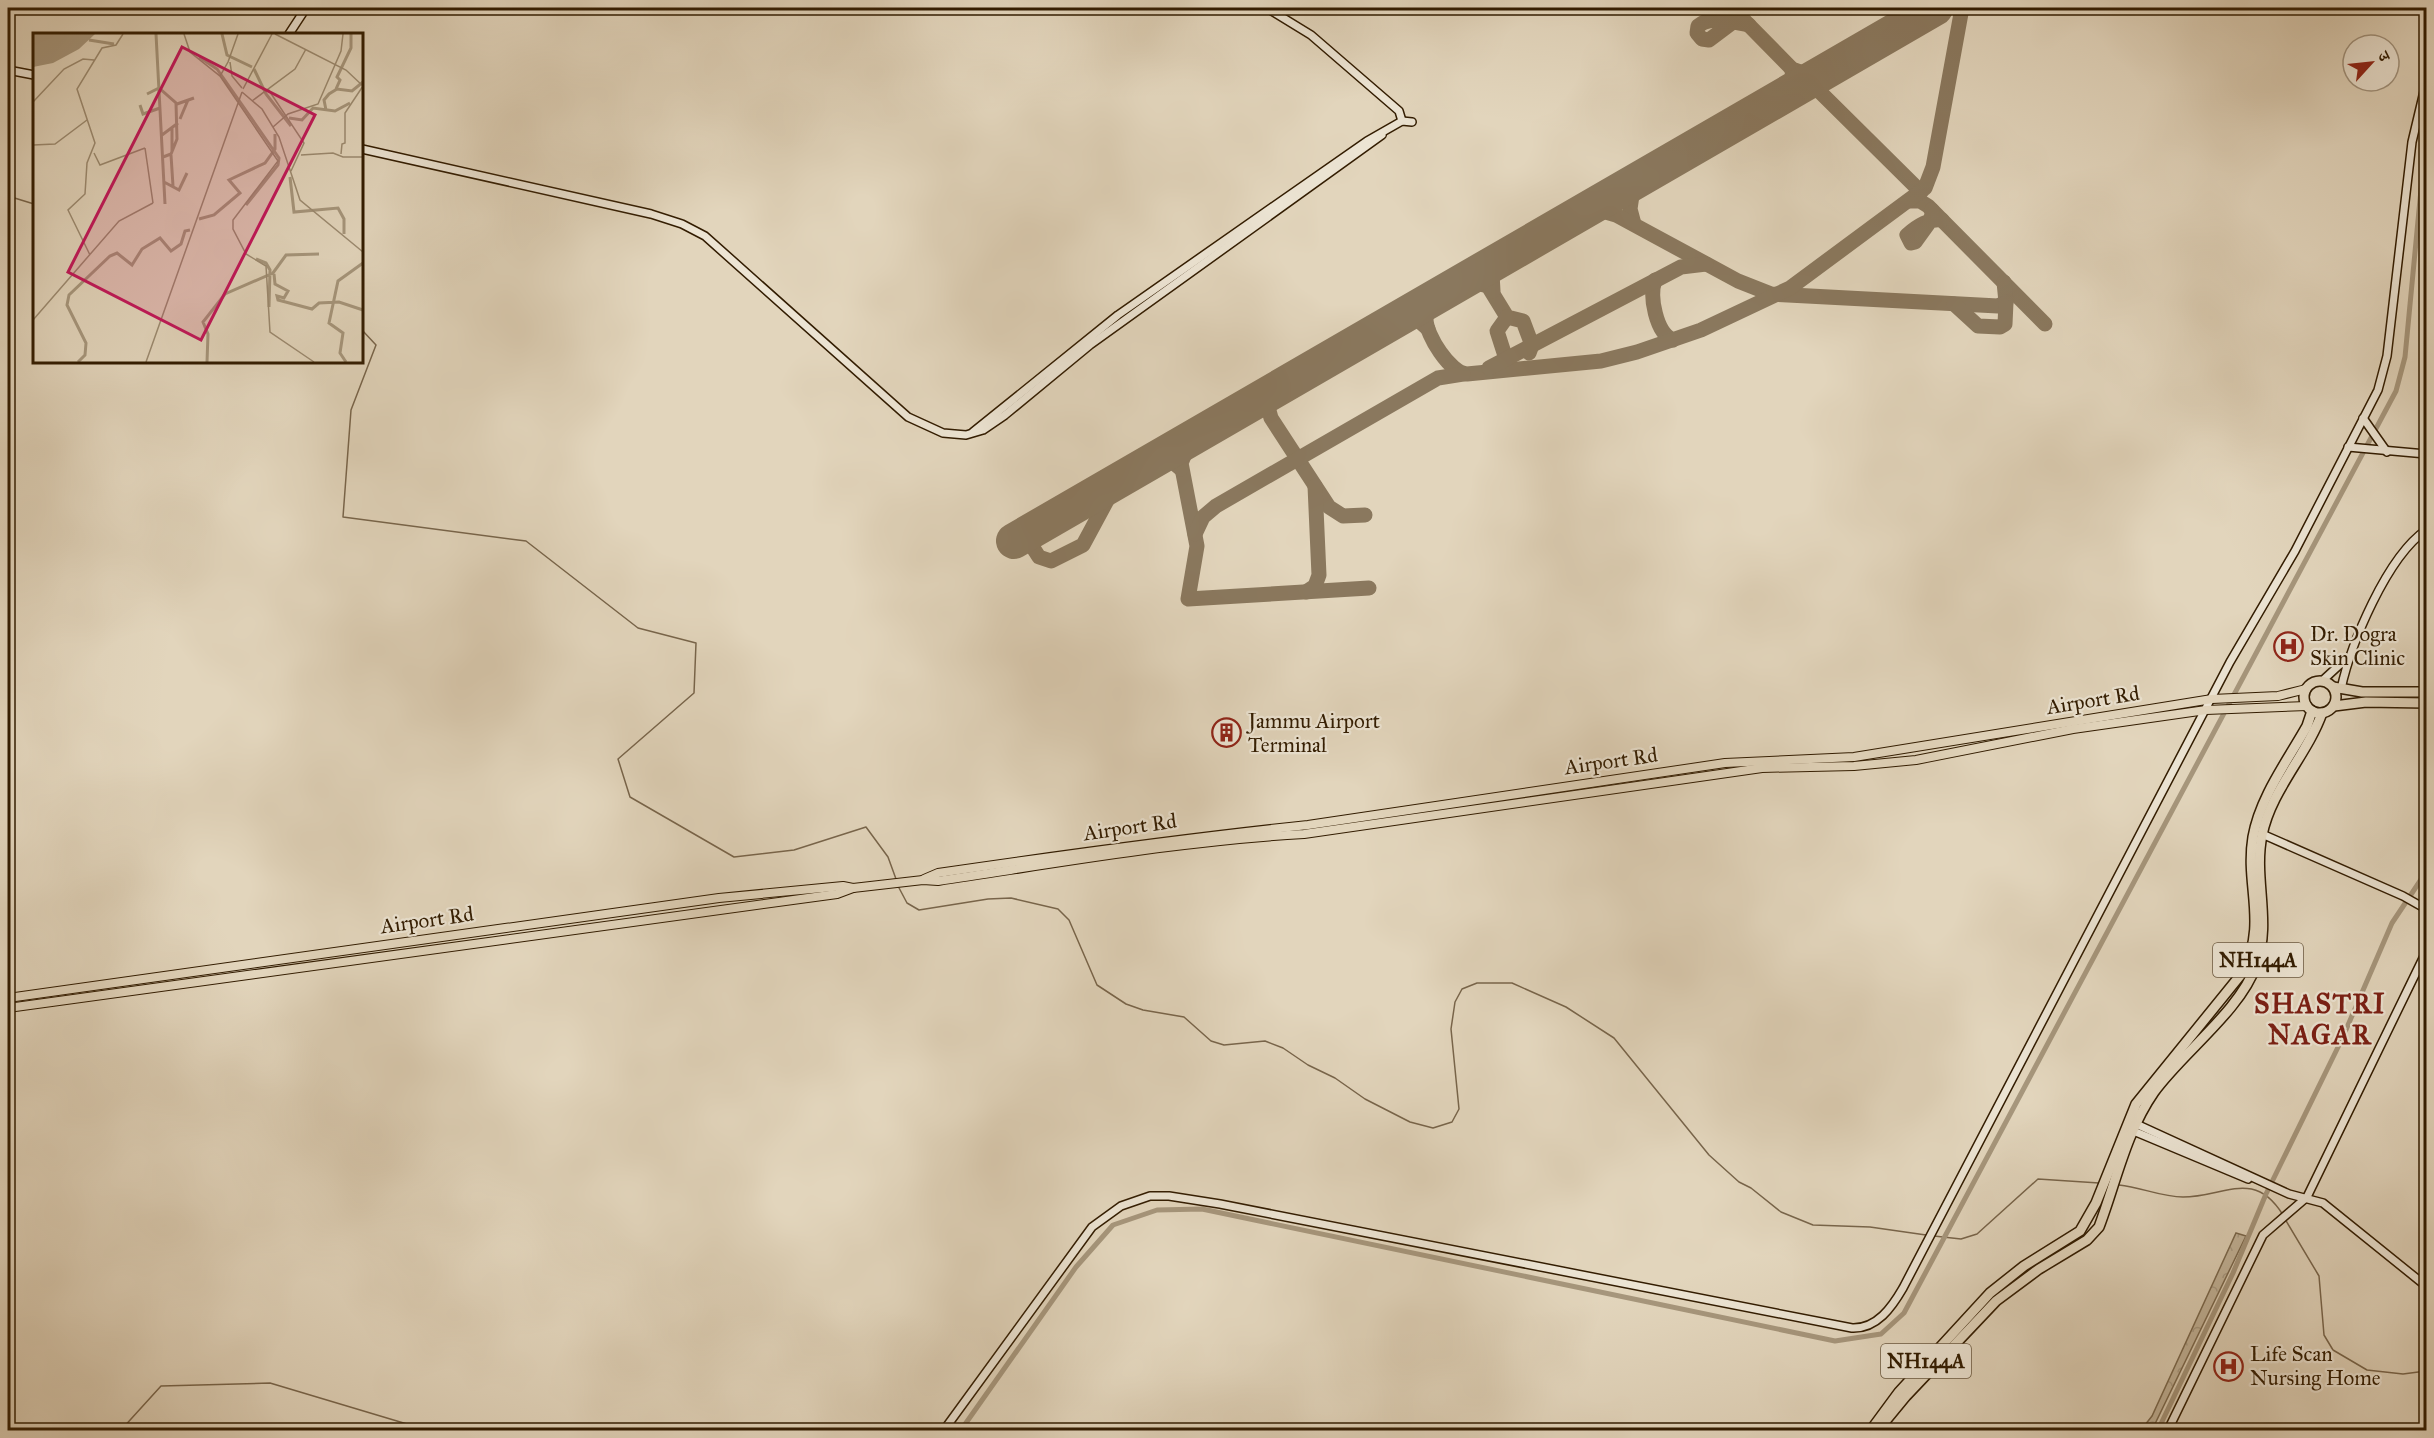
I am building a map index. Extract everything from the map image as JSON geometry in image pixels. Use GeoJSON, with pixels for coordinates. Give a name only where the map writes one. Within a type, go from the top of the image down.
{"type":"FeatureCollection","features":[{"type":"Feature","properties":{"kind":"highway"},"geometry":{"type":"LineString","coordinates":[[2306,689],[2315,682],[2322,681],[2337,688],[2362,692],[2427,692]]}},
{"type":"Feature","properties":{"kind":"highway"},"geometry":{"type":"LineString","coordinates":[[2334,706],[2337,688]]}},
{"type":"Feature","properties":{"kind":"highway","name":"NH144A"},"geometry":{"type":"LineString","coordinates":[[1878,1431],[1906,1395],[1996,1301],[2094,1233],[2107,1206],[2144,1091],[2230,991],[2252,954],[2257,921],[2253,839],[2258,818],[2307,726],[2309,708],[2304,698],[2306,689]]}},
{"type":"Feature","properties":{"kind":"highway"},"geometry":{"type":"LineString","coordinates":[[2309,708],[2322,713],[2334,706],[2366,702],[2427,703]]}},
{"type":"Feature","properties":{"kind":"highway","name":"NH144A"},"geometry":{"type":"LineString","coordinates":[[1871,1431],[1899,1392],[1990,1293],[2024,1266],[2080,1231],[2096,1203],[2106,1173],[2131,1126],[2161,1082],[2238,997],[2256,967],[2264,928],[2259,867],[2262,834],[2271,808],[2322,713]]}},
{"type":"Feature","properties":{"kind":"main road","name":"Airport Rd"},"geometry":{"type":"LineString","coordinates":[[920,880],[938,873],[1106,848],[1238,831],[1308,825],[1725,763],[1854,757],[2212,699],[2278,696],[2306,689]]}},
{"type":"Feature","properties":{"kind":"main road"},"geometry":{"type":"LineString","coordinates":[[8,1008],[837,894],[853,888],[920,880],[938,881],[1048,863],[1258,837],[1304,834],[1762,768],[1854,766],[1916,760],[2073,729],[2206,710],[2309,708]]}},
{"type":"Feature","properties":{"kind":"main road","name":"Airport Rd"},"geometry":{"type":"LineString","coordinates":[[8,999],[719,898],[843,885],[853,888]]}},
{"type":"Feature","properties":{"kind":"street"},"geometry":{"type":"LineString","coordinates":[[290,33],[306,8]]}},
{"type":"Feature","properties":{"kind":"street"},"geometry":{"type":"LineString","coordinates":[[1267,8],[1311,35],[1399,111],[1402,121]]}},
{"type":"Feature","properties":{"kind":"street"},"geometry":{"type":"LineString","coordinates":[[8,70],[33,75]]}},
{"type":"Feature","properties":{"kind":"street"},"geometry":{"type":"LineString","coordinates":[[944,1431],[1086,1233],[1121,1206],[1150,1196],[1169,1196],[1224,1204],[1852,1328],[1867,1326],[1886,1313],[1899,1295],[1933,1232],[2257,612],[2295,551],[2348,447],[2365,420],[2386,365],[2412,142],[2427,83]]}},
{"type":"Feature","properties":{"kind":"street"},"geometry":{"type":"LineString","coordinates":[[363,150],[651,214],[682,224],[705,236],[908,417],[943,433],[971,434],[1005,415],[1090,345],[1382,135],[1402,121],[1412,122]]}},
{"type":"Feature","properties":{"kind":"street"},"geometry":{"type":"LineString","coordinates":[[2365,420],[2385,449]]}},
{"type":"Feature","properties":{"kind":"street"},"geometry":{"type":"LineString","coordinates":[[2348,447],[2427,454]]}},
{"type":"Feature","properties":{"kind":"street"},"geometry":{"type":"LineString","coordinates":[[2337,688],[2347,658],[2394,565],[2410,544],[2427,530]]}},
{"type":"Feature","properties":{"kind":"street"},"geometry":{"type":"LineString","coordinates":[[2322,681],[2347,658]]}},
{"type":"Feature","properties":{"kind":"street"},"geometry":{"type":"LineString","coordinates":[[2262,834],[2409,898],[2427,909]]}},
{"type":"Feature","properties":{"kind":"street"},"geometry":{"type":"LineString","coordinates":[[2168,1431],[2260,1240],[2307,1197],[2427,952]]}},
{"type":"Feature","properties":{"kind":"street"},"geometry":{"type":"LineString","coordinates":[[2131,1126],[2279,1191],[2322,1203],[2353,1225],[2427,1286]]}},
{"type":"Feature","properties":{"kind":"green space"},"geometry":{"type":"Polygon","coordinates":[[[2236,1233],[2246,1236],[2152,1430],[2141,1430],[2152,1416],[2236,1233]]]}},
{"type":"Feature","properties":{"kind":"waterway"},"geometry":{"type":"LineString","coordinates":[[961,1430],[1076,1267],[1113,1225],[1157,1210],[1202,1209],[1835,1341],[1881,1334],[1904,1313],[2396,391],[2405,357],[2426,137]]}},
{"type":"Feature","properties":{"kind":"waterway"},"geometry":{"type":"LineString","coordinates":[[8,196],[33,204]]}},
{"type":"Feature","properties":{"kind":"waterway"},"geometry":{"type":"LineString","coordinates":[[363,331],[376,345],[351,410],[343,517],[526,541],[638,628],[696,643],[694,693],[618,759],[630,797],[734,857],[794,850],[866,827],[888,857],[896,879]]}},
{"type":"Feature","properties":{"kind":"waterway"},"geometry":{"type":"LineString","coordinates":[[2158,1430],[2233,1273],[2266,1194],[2342,1039],[2392,923],[2426,872]]}},
{"type":"Feature","properties":{"kind":"waterway"},"geometry":{"type":"LineString","coordinates":[[898,886],[907,903],[919,910],[988,899],[1011,898],[1058,909],[1069,920],[1097,985],[1126,1004],[1143,1010],[1184,1017],[1211,1041],[1224,1045],[1265,1041],[1283,1048],[1308,1065],[1335,1078],[1365,1099],[1410,1122],[1433,1128],[1452,1122],[1459,1109],[1451,1029],[1455,1002],[1462,989],[1477,983],[1512,983],[1566,1007],[1614,1038],[1709,1155],[1739,1182],[1751,1188],[1781,1212],[1813,1225],[1870,1227],[1926,1235]]}},
{"type":"Feature","properties":{"kind":"waterway"},"geometry":{"type":"LineString","coordinates":[[1934,1236],[1961,1239],[1977,1234],[2038,1179],[2099,1183]]}},
{"type":"Feature","properties":{"kind":"waterway"},"geometry":{"type":"LineString","coordinates":[[2119,1185],[2183,1197],[2238,1188],[2249,1189],[2261,1192],[2283,1215]]}},
{"type":"Feature","properties":{"kind":"waterway"},"geometry":{"type":"LineString","coordinates":[[2285,1219],[2319,1276],[2324,1335],[2333,1350],[2367,1370],[2403,1374],[2426,1371]]}},
{"type":"Feature","properties":{"kind":"waterway"},"geometry":{"type":"LineString","coordinates":[[121,1430],[161,1386],[270,1383],[427,1430]]}},
{"type":"Feature","properties":{"kind":"taxiway"},"geometry":{"type":"LineString","coordinates":[[1732,8],[1792,69],[1815,77]]}},
{"type":"Feature","properties":{"kind":"taxiway"},"geometry":{"type":"LineString","coordinates":[[1435,297],[1426,319],[1430,334],[1440,352],[1453,367],[1467,374],[1601,361],[1637,352],[1701,330],[1790,288],[1925,188],[1933,167],[1962,8]]}},
{"type":"Feature","properties":{"kind":"taxiway"},"geometry":{"type":"LineString","coordinates":[[1733,22],[1709,40],[1702,39],[1697,33],[1698,26],[1710,21],[1719,20],[1733,22],[1749,25]]}},
{"type":"Feature","properties":{"kind":"taxiway"},"geometry":{"type":"LineString","coordinates":[[1787,93],[1793,83],[1792,69]]}},
{"type":"Feature","properties":{"kind":"taxiway"},"geometry":{"type":"LineString","coordinates":[[1816,76],[1818,90],[1921,192]]}},
{"type":"Feature","properties":{"kind":"taxiway"},"geometry":{"type":"LineString","coordinates":[[1634,182],[1630,209],[1634,224]]}},
{"type":"Feature","properties":{"kind":"taxiway"},"geometry":{"type":"LineString","coordinates":[[1910,201],[1920,201],[1928,206],[2045,324]]}},
{"type":"Feature","properties":{"kind":"taxiway"},"geometry":{"type":"LineString","coordinates":[[1589,207],[1616,215],[1738,281],[1771,294],[1998,306],[2006,302],[2004,282]]}},
{"type":"Feature","properties":{"kind":"taxiway"},"geometry":{"type":"LineString","coordinates":[[1932,210],[1932,216],[1930,219],[1930,221],[1929,222],[1915,242],[1911,243],[1907,235],[1914,229],[1923,224],[1928,222],[1932,220],[1942,220]]}},
{"type":"Feature","properties":{"kind":"taxiway"},"geometry":{"type":"LineString","coordinates":[[1493,291],[1492,274],[1499,260]]}},
{"type":"Feature","properties":{"kind":"taxiway"},"geometry":{"type":"LineString","coordinates":[[1489,368],[1681,267],[1706,264]]}},
{"type":"Feature","properties":{"kind":"taxiway"},"geometry":{"type":"LineString","coordinates":[[1464,280],[1488,286],[1507,317],[1523,321],[1532,345],[1529,353]]}},
{"type":"Feature","properties":{"kind":"taxiway"},"geometry":{"type":"LineString","coordinates":[[1655,280],[1653,287],[1655,313],[1662,330],[1673,340]]}},
{"type":"Feature","properties":{"kind":"taxiway"},"geometry":{"type":"LineString","coordinates":[[1954,304],[1978,326],[2000,327],[2005,324],[2006,302]]}},
{"type":"Feature","properties":{"kind":"taxiway"},"geometry":{"type":"LineString","coordinates":[[1401,316],[1419,321],[1428,329]]}},
{"type":"Feature","properties":{"kind":"taxiway"},"geometry":{"type":"LineString","coordinates":[[1506,359],[1497,331],[1507,317]]}},
{"type":"Feature","properties":{"kind":"taxiway"},"geometry":{"type":"LineString","coordinates":[[1195,534],[1203,517],[1216,506],[1438,378],[1463,374]]}},
{"type":"Feature","properties":{"kind":"taxiway"},"geometry":{"type":"LineString","coordinates":[[1271,392],[1268,407],[1271,418],[1329,507],[1343,516],[1365,515]]}},
{"type":"Feature","properties":{"kind":"taxiway"},"geometry":{"type":"LineString","coordinates":[[1192,437],[1181,463],[1197,546],[1188,599],[1369,588]]}},
{"type":"Feature","properties":{"kind":"taxiway"},"geometry":{"type":"LineString","coordinates":[[1160,456],[1169,459],[1181,469]]}},
{"type":"Feature","properties":{"kind":"taxiway"},"geometry":{"type":"LineString","coordinates":[[1076,504],[1043,518],[1032,526],[1030,543],[1039,557],[1051,561],[1083,545],[1118,480]]}},
{"type":"Feature","properties":{"kind":"taxiway"},"geometry":{"type":"LineString","coordinates":[[1306,592],[1315,586],[1319,575],[1315,486]]}},
{"type":"Feature","properties":{"kind":"runway"},"geometry":{"type":"LineString","coordinates":[[1014,541],[1935,8]]}},
{"type":"Feature","properties":{"kind":"place","name":"Dr. Dogra Skin Clinic"},"geometry":{"type":"Point","coordinates":[2289,646]}},
{"type":"Feature","properties":{"kind":"place","name":"Jammu Airport Terminal"},"geometry":{"type":"Point","coordinates":[1227,733]}},
{"type":"Feature","properties":{"kind":"place","name":"Life Scan Nursing Home"},"geometry":{"type":"Point","coordinates":[2229,1366]}},
{"type":"Feature","properties":{"kind":"district","name":"SHASTRI NAGAR"},"geometry":{"type":"Point","coordinates":[2320,1018]}}]}
